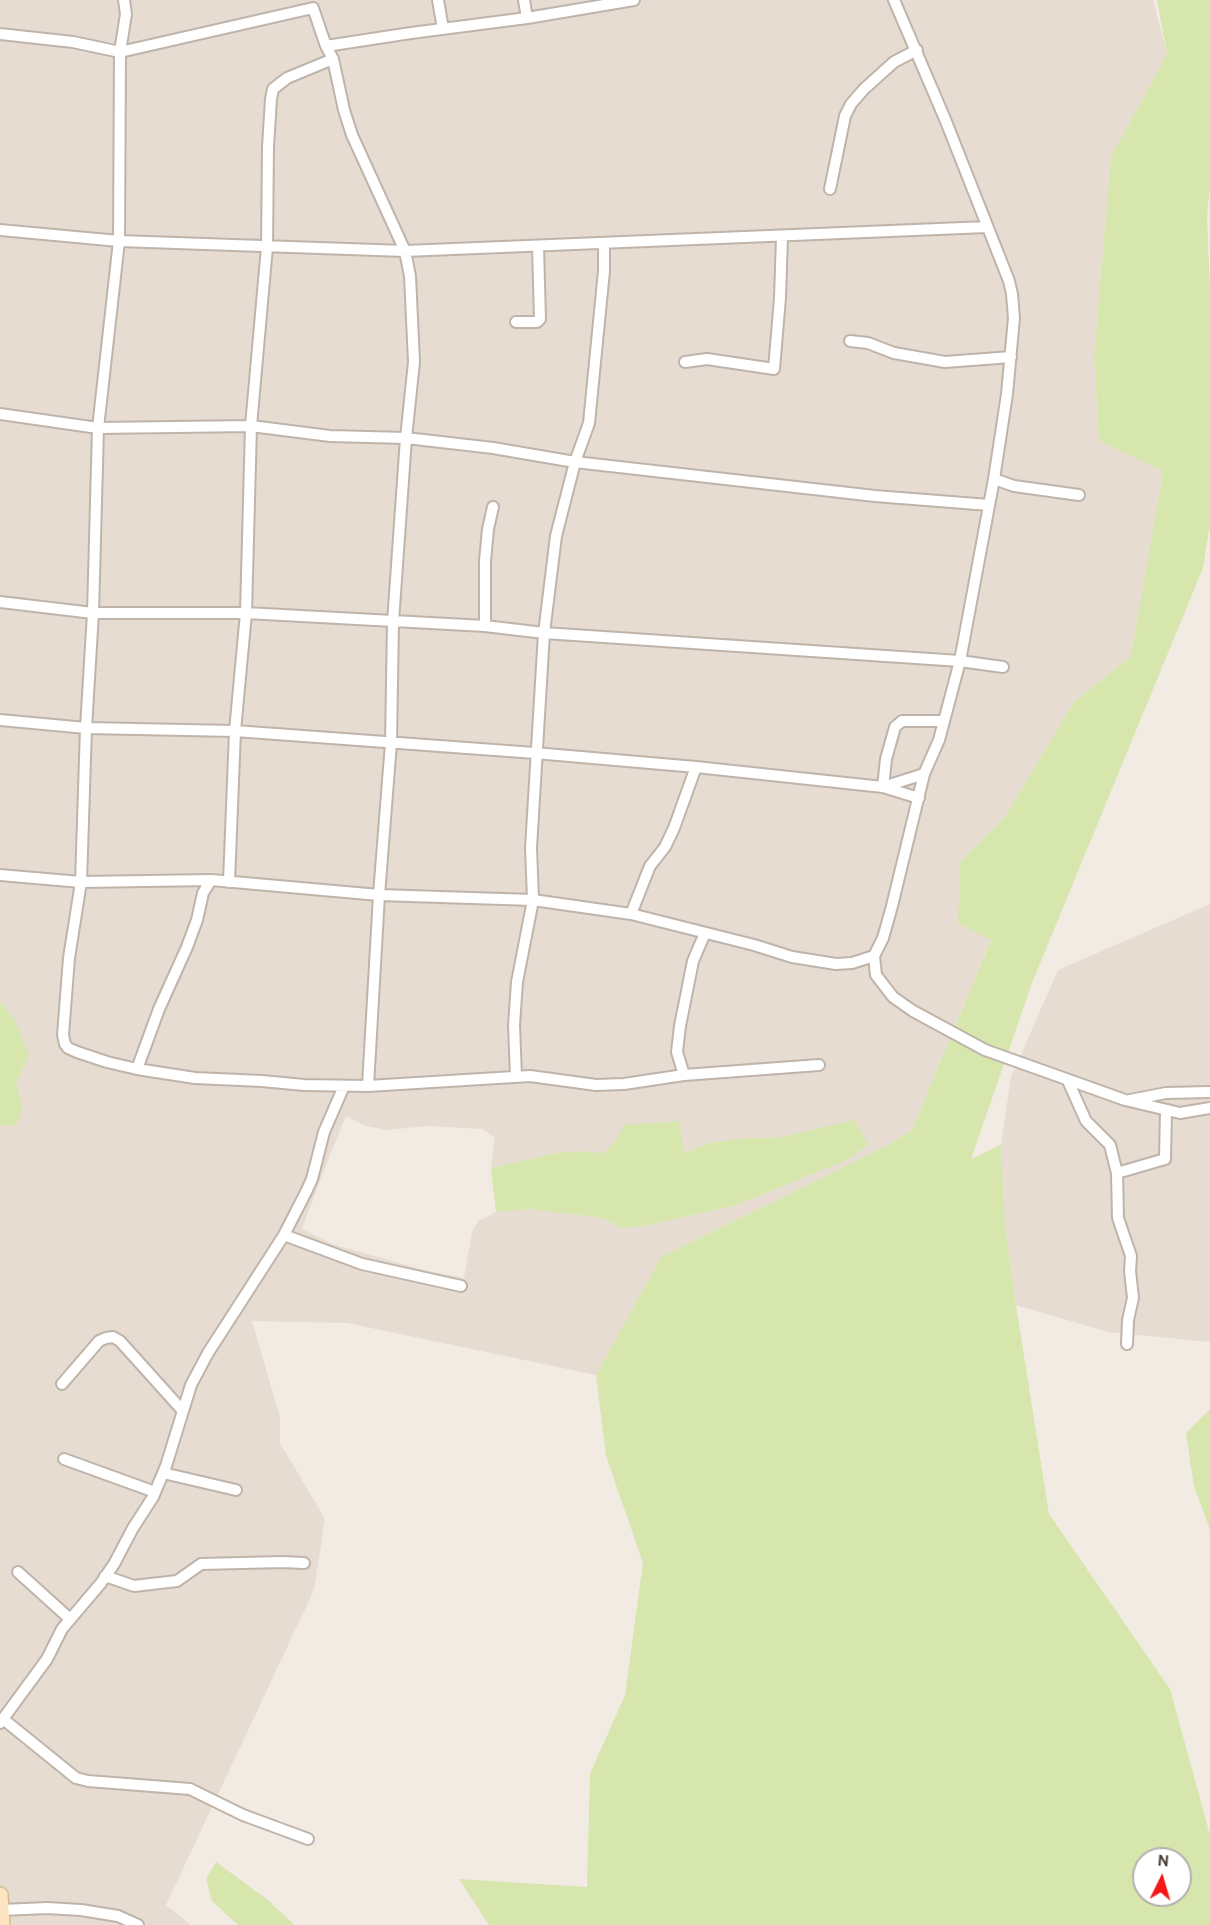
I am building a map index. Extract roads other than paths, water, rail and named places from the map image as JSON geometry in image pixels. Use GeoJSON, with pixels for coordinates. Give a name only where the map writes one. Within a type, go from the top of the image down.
{"type":"FeatureCollection","features":[{"type":"Feature","properties":{"kind":"street"},"geometry":{"type":"LineString","coordinates":[[124,0],[126,14],[120,52],[119,241],[98,428],[93,613],[81,882],[69,958],[63,1035],[65,1044],[77,1052],[107,1062],[195,1078],[344,1086],[530,1076],[596,1085],[624,1084],[684,1075],[819,1065]]}},
{"type":"Feature","properties":{"kind":"street"},"geometry":{"type":"LineString","coordinates":[[438,0],[443,29]]}},
{"type":"Feature","properties":{"kind":"street"},"geometry":{"type":"LineString","coordinates":[[524,0],[527,18]]}},
{"type":"Feature","properties":{"kind":"street"},"geometry":{"type":"LineString","coordinates":[[326,46],[527,18],[634,0]]}},
{"type":"Feature","properties":{"kind":"street"},"geometry":{"type":"LineString","coordinates":[[894,0],[917,50],[1007,275],[1012,294],[1014,318],[1011,357],[994,479],[960,661],[939,740],[924,774],[883,938],[874,956],[876,975],[893,997],[912,1011],[985,1050],[1125,1100],[1180,1113],[1210,1108]]}},
{"type":"Feature","properties":{"kind":"street"},"geometry":{"type":"LineString","coordinates":[[0,34],[73,42],[120,52],[313,4],[326,46],[333,59],[352,135],[405,251],[410,276],[414,362],[406,438],[393,622],[391,744],[379,895],[368,1086]]}},
{"type":"Feature","properties":{"kind":"street"},"geometry":{"type":"LineString","coordinates":[[830,189],[845,116],[851,104],[894,62],[917,50]]}},
{"type":"Feature","properties":{"kind":"street"},"geometry":{"type":"LineString","coordinates":[[229,882],[235,731],[246,613],[251,426],[267,247],[269,113],[273,89],[287,78],[333,59]]}},
{"type":"Feature","properties":{"kind":"street"},"geometry":{"type":"LineString","coordinates":[[0,230],[119,241],[405,251],[987,227]]}},
{"type":"Feature","properties":{"kind":"street"},"geometry":{"type":"LineString","coordinates":[[685,362],[707,359],[774,369],[782,237]]}},
{"type":"Feature","properties":{"kind":"street"},"geometry":{"type":"LineString","coordinates":[[516,1077],[514,1025],[518,982],[533,900],[531,848],[544,633],[556,536],[575,462],[589,423],[604,271],[604,243]]}},
{"type":"Feature","properties":{"kind":"street"},"geometry":{"type":"LineString","coordinates":[[516,322],[537,322],[540,319],[538,246]]}},
{"type":"Feature","properties":{"kind":"street"},"geometry":{"type":"LineString","coordinates":[[850,340],[874,344],[894,353],[945,362],[1011,357]]}},
{"type":"Feature","properties":{"kind":"street"},"geometry":{"type":"LineString","coordinates":[[0,414],[98,428],[251,426],[330,436],[406,438],[493,448],[575,462],[875,496],[989,505]]}},
{"type":"Feature","properties":{"kind":"street"},"geometry":{"type":"LineString","coordinates":[[994,479],[1014,486],[1078,495]]}},
{"type":"Feature","properties":{"kind":"street"},"geometry":{"type":"LineString","coordinates":[[485,626],[485,561],[488,528],[493,507]]}},
{"type":"Feature","properties":{"kind":"street"},"geometry":{"type":"LineString","coordinates":[[0,602],[93,613],[246,613],[485,626],[544,633],[960,661],[1003,667]]}},
{"type":"Feature","properties":{"kind":"street"},"geometry":{"type":"LineString","coordinates":[[0,720],[87,728],[235,731],[535,753],[883,787],[919,798]]}},
{"type":"Feature","properties":{"kind":"street"},"geometry":{"type":"LineString","coordinates":[[883,787],[886,759],[895,726],[902,721],[944,720]]}},
{"type":"Feature","properties":{"kind":"street"},"geometry":{"type":"LineString","coordinates":[[631,914],[650,866],[675,828],[696,767]]}},
{"type":"Feature","properties":{"kind":"street"},"geometry":{"type":"LineString","coordinates":[[883,787],[924,774]]}},
{"type":"Feature","properties":{"kind":"street"},"geometry":{"type":"LineString","coordinates":[[0,875],[81,882],[212,880],[379,895],[533,900],[631,914],[792,957],[836,964],[852,963],[874,956]]}},
{"type":"Feature","properties":{"kind":"street"},"geometry":{"type":"LineString","coordinates":[[137,1069],[159,1009],[187,947],[197,920],[203,893],[212,880]]}},
{"type":"Feature","properties":{"kind":"street"},"geometry":{"type":"LineString","coordinates":[[684,1075],[677,1052],[680,1026],[693,961],[705,933]]}},
{"type":"Feature","properties":{"kind":"street"},"geometry":{"type":"LineString","coordinates":[[1068,1081],[1086,1121],[1110,1145],[1117,1173],[1118,1218],[1131,1256],[1133,1298],[1128,1320],[1127,1344]]}},
{"type":"Feature","properties":{"kind":"street"},"geometry":{"type":"LineString","coordinates":[[308,1839],[243,1815],[190,1789],[82,1780],[1,1721],[47,1659],[62,1629],[114,1564],[155,1492],[191,1385],[208,1353],[284,1235],[312,1179],[324,1132],[344,1086]]}},
{"type":"Feature","properties":{"kind":"street"},"geometry":{"type":"LineString","coordinates":[[1125,1100],[1166,1093],[1210,1092]]}},
{"type":"Feature","properties":{"kind":"street"},"geometry":{"type":"LineString","coordinates":[[1117,1173],[1165,1159],[1166,1110]]}},
{"type":"Feature","properties":{"kind":"street"},"geometry":{"type":"LineString","coordinates":[[284,1235],[362,1264],[461,1286]]}},
{"type":"Feature","properties":{"kind":"street"},"geometry":{"type":"LineString","coordinates":[[62,1384],[99,1341],[113,1337],[120,1341],[182,1410]]}},
{"type":"Feature","properties":{"kind":"street"},"geometry":{"type":"LineString","coordinates":[[64,1459],[155,1492]]}},
{"type":"Feature","properties":{"kind":"street"},"geometry":{"type":"LineString","coordinates":[[163,1473],[237,1490]]}},
{"type":"Feature","properties":{"kind":"street"},"geometry":{"type":"LineString","coordinates":[[105,1576],[134,1586],[177,1581],[201,1564],[304,1563]]}},
{"type":"Feature","properties":{"kind":"street"},"geometry":{"type":"LineString","coordinates":[[18,1572],[70,1619]]}},
{"type":"Feature","properties":{"kind":"street"},"geometry":{"type":"LineString","coordinates":[[1,1910],[47,1908],[81,1910],[118,1917],[138,1925]]}}]}
